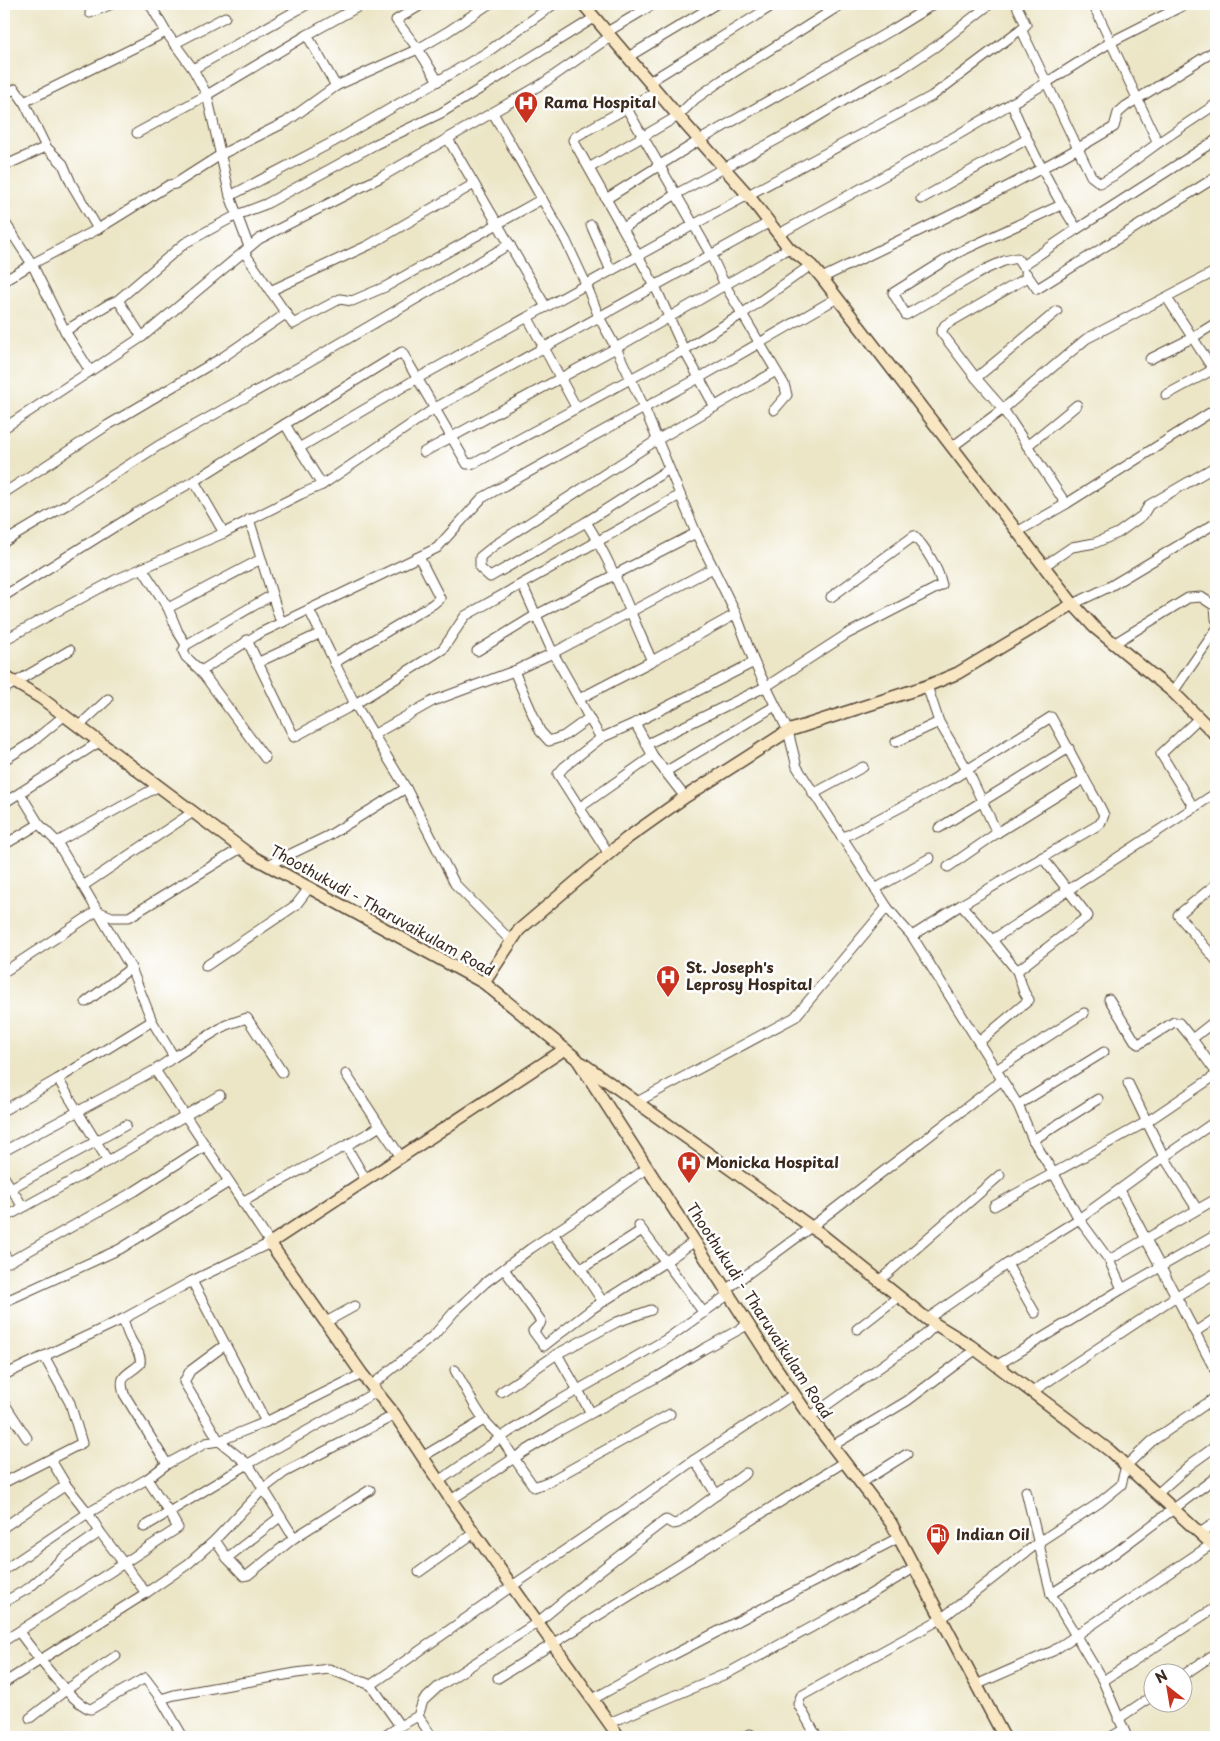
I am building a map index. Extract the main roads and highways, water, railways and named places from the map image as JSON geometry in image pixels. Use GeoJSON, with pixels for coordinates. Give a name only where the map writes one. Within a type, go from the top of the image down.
{"type":"FeatureCollection","features":[{"type":"Feature","properties":{"kind":"place","name":"Rama Hospital"},"geometry":{"type":"Point","coordinates":[526,124]}},
{"type":"Feature","properties":{"kind":"place","name":"St. Joseph's Leprosy Hospital"},"geometry":{"type":"Point","coordinates":[668,998]}},
{"type":"Feature","properties":{"kind":"place","name":"Monicka Hospital"},"geometry":{"type":"Point","coordinates":[689,1184]}},
{"type":"Feature","properties":{"kind":"place","name":"Indian Oil"},"geometry":{"type":"Point","coordinates":[938,1556]}}]}
